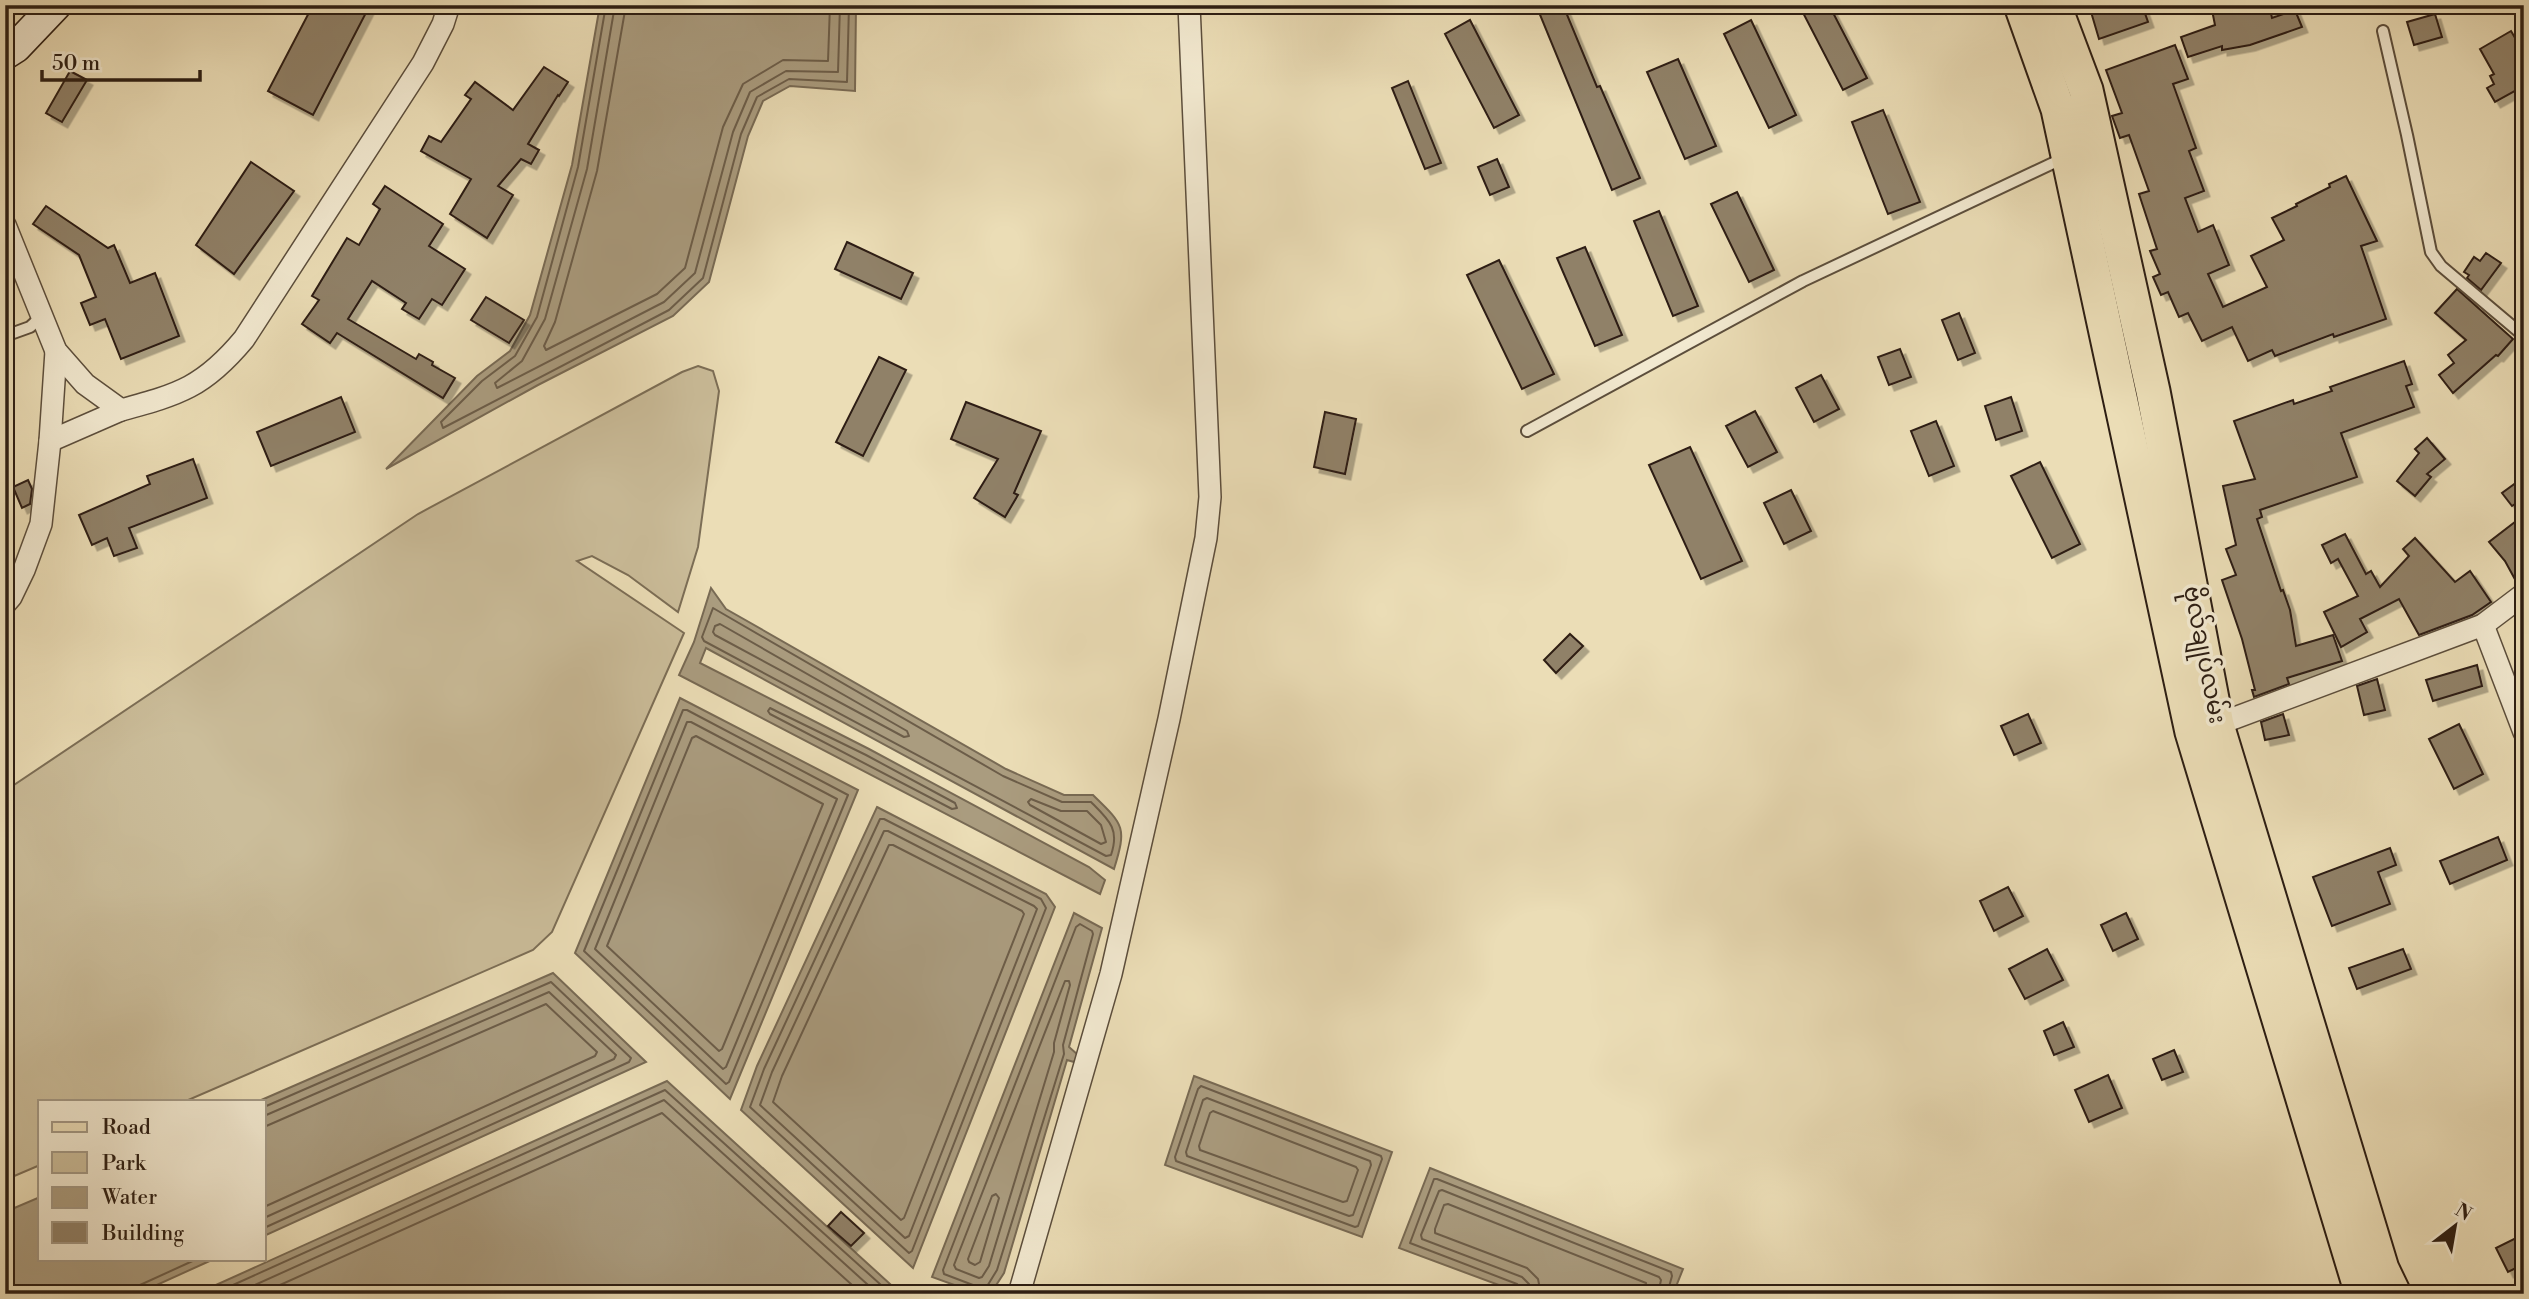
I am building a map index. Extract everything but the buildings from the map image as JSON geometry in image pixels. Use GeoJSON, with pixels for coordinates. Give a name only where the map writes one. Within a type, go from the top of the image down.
{"type":"FeatureCollection","features":[{"type":"Feature","properties":{"kind":"main road","name":"ဗိုလ်ချုပ်လမ်း"},"geometry":{"type":"LineString","coordinates":[[2021,5],[2058,109],[2205,729],[2362,1294]]}},
{"type":"Feature","properties":{"kind":"main road","name":"ဗိုလ်ချုပ်လမ်း"},"geometry":{"type":"LineString","coordinates":[[2054,5],[2087,90],[2153,391],[2205,729],[2382,1269],[2394,1294]]}},
{"type":"Feature","properties":{"kind":"street"},"geometry":{"type":"LineString","coordinates":[[5,54],[16,47],[56,5]]}},
{"type":"Feature","properties":{"kind":"street"},"geometry":{"type":"LineString","coordinates":[[50,442],[121,410],[167,398],[199,383],[224,362],[244,339],[423,63],[443,24],[449,5]]}},
{"type":"Feature","properties":{"kind":"street"},"geometry":{"type":"LineString","coordinates":[[1019,1294],[1111,974],[1169,719],[1206,538],[1210,496],[1189,5]]}},
{"type":"Feature","properties":{"kind":"street"},"geometry":{"type":"LineString","coordinates":[[5,225],[56,351],[85,384],[121,410]]}},
{"type":"Feature","properties":{"kind":"street"},"geometry":{"type":"LineString","coordinates":[[5,604],[20,579],[41,524],[56,351]]}},
{"type":"Feature","properties":{"kind":"street"},"geometry":{"type":"LineString","coordinates":[[2205,729],[2483,625],[2524,594]]}},
{"type":"Feature","properties":{"kind":"street"},"geometry":{"type":"LineString","coordinates":[[2483,625],[2524,732]]}},
{"type":"Feature","properties":{"kind":"lane"},"geometry":{"type":"LineString","coordinates":[[2383,31],[2431,252],[2441,266],[2522,332]]}},
{"type":"Feature","properties":{"kind":"lane"},"geometry":{"type":"LineString","coordinates":[[1527,430],[1803,281],[2068,156]]}},
{"type":"Feature","properties":{"kind":"lane"},"geometry":{"type":"LineString","coordinates":[[5,336],[30,327],[42,316]]}},
{"type":"Feature","properties":{"kind":"green space"},"geometry":{"type":"Polygon","coordinates":[[[698,366],[713,371],[719,391],[698,547],[678,612],[628,575],[592,556],[577,561],[684,633],[552,932],[533,950],[188,1100],[38,1100],[38,1166],[5,1180],[5,791],[418,514],[682,372],[698,366]]]}},
{"type":"Feature","properties":{"kind":"water"},"geometry":{"type":"Polygon","coordinates":[[[600,5],[856,5],[855,91],[790,86],[763,101],[748,136],[709,282],[673,316],[538,385],[386,469],[477,376],[510,351],[530,315],[572,165],[600,5]]]}},
{"type":"Feature","properties":{"kind":"water"},"geometry":{"type":"Polygon","coordinates":[[[711,588],[726,609],[1006,769],[1064,795],[1093,795],[1111,813],[1120,828],[1121,844],[1114,869],[706,648],[700,663],[869,749],[1089,867],[1105,880],[1100,894],[679,675],[694,642],[711,588]]]}},
{"type":"Feature","properties":{"kind":"water"},"geometry":{"type":"Polygon","coordinates":[[[680,698],[858,790],[730,1099],[575,953],[680,698]]]}},
{"type":"Feature","properties":{"kind":"water"},"geometry":{"type":"Polygon","coordinates":[[[877,807],[1046,894],[1055,907],[913,1268],[741,1110],[757,1066],[877,807]]]}},
{"type":"Feature","properties":{"kind":"water"},"geometry":{"type":"Polygon","coordinates":[[[1074,913],[1102,928],[1069,1047],[1078,1055],[1074,1062],[1067,1060],[1004,1273],[991,1293],[971,1291],[932,1277],[1074,913]]]}},
{"type":"Feature","properties":{"kind":"water"},"geometry":{"type":"Polygon","coordinates":[[[553,973],[646,1062],[266,1235],[266,1100],[261,1100],[553,973]]]}},
{"type":"Feature","properties":{"kind":"water"},"geometry":{"type":"Polygon","coordinates":[[[1194,1076],[1392,1152],[1362,1237],[1165,1165],[1194,1076]]]}},
{"type":"Feature","properties":{"kind":"water"},"geometry":{"type":"Polygon","coordinates":[[[667,1081],[901,1294],[196,1294],[667,1081]]]}},
{"type":"Feature","properties":{"kind":"water"},"geometry":{"type":"Polygon","coordinates":[[[1430,1168],[1683,1269],[1673,1294],[1523,1294],[1399,1248],[1430,1168]]]}},
{"type":"Feature","properties":{"kind":"water"},"geometry":{"type":"Polygon","coordinates":[[[38,1198],[38,1260],[212,1260],[137,1294],[5,1294],[5,1212],[38,1198]]]}}]}
